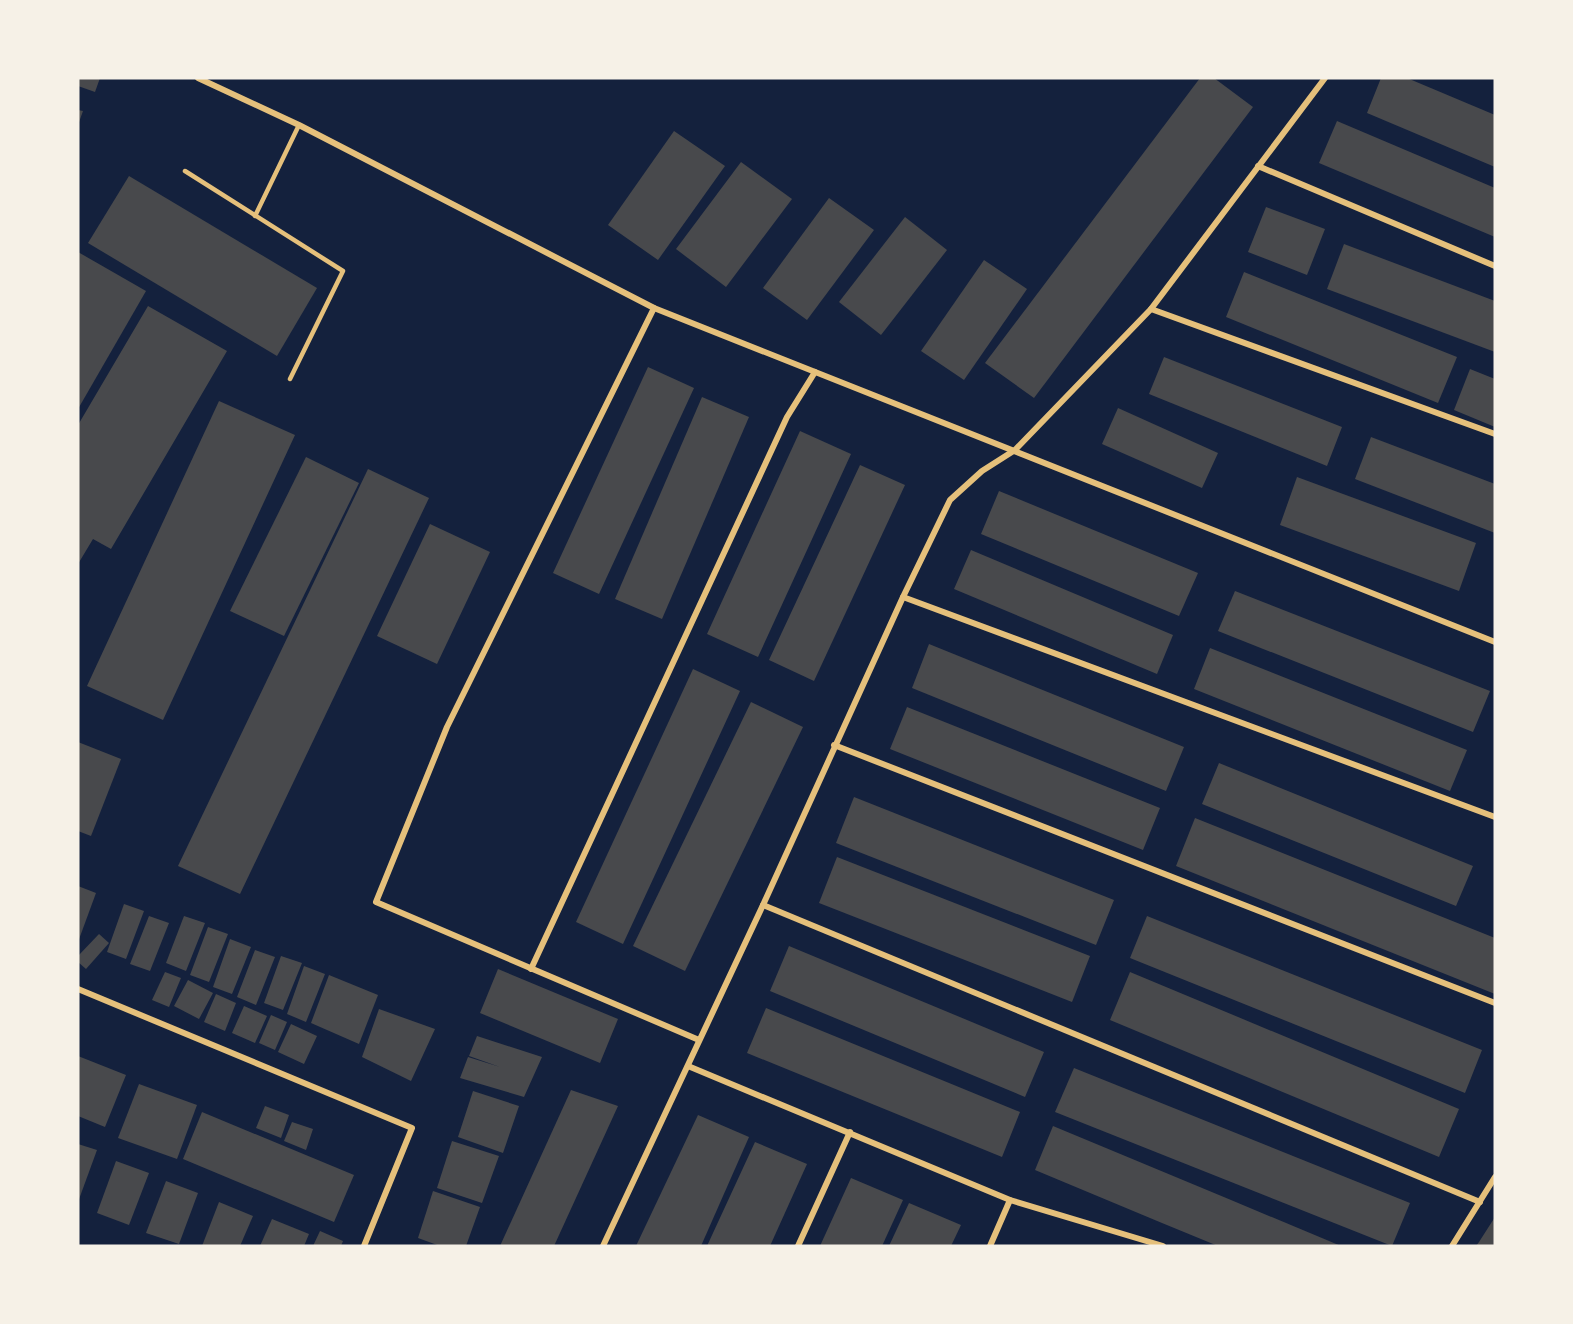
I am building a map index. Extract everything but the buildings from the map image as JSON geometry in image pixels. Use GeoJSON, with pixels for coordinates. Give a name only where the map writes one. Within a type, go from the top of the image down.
{"type":"FeatureCollection","features":[{"type":"Feature","properties":{"kind":"street"},"geometry":{"type":"LineString","coordinates":[[198,78],[299,125],[654,308],[1495,642]]}},
{"type":"Feature","properties":{"kind":"street"},"geometry":{"type":"LineString","coordinates":[[603,1246],[764,905],[834,745],[950,501],[982,471],[1015,450],[1151,309],[1325,78]]}},
{"type":"Feature","properties":{"kind":"street"},"geometry":{"type":"LineString","coordinates":[[1258,166],[1495,266]]}},
{"type":"Feature","properties":{"kind":"street"},"geometry":{"type":"LineString","coordinates":[[654,308],[447,727],[376,902],[699,1040]]}},
{"type":"Feature","properties":{"kind":"street"},"geometry":{"type":"LineString","coordinates":[[1151,309],[1495,434]]}},
{"type":"Feature","properties":{"kind":"street"},"geometry":{"type":"LineString","coordinates":[[531,969],[787,417],[815,372]]}},
{"type":"Feature","properties":{"kind":"street"},"geometry":{"type":"LineString","coordinates":[[903,597],[1495,817]]}},
{"type":"Feature","properties":{"kind":"street"},"geometry":{"type":"LineString","coordinates":[[834,745],[1495,1003]]}},
{"type":"Feature","properties":{"kind":"street"},"geometry":{"type":"LineString","coordinates":[[764,905],[1480,1202]]}},
{"type":"Feature","properties":{"kind":"street"},"geometry":{"type":"LineString","coordinates":[[78,989],[412,1128],[364,1246]]}},
{"type":"Feature","properties":{"kind":"street"},"geometry":{"type":"LineString","coordinates":[[688,1066],[1010,1200],[1163,1246]]}},
{"type":"Feature","properties":{"kind":"street"},"geometry":{"type":"LineString","coordinates":[[798,1246],[850,1132]]}},
{"type":"Feature","properties":{"kind":"street"},"geometry":{"type":"LineString","coordinates":[[1452,1246],[1495,1177]]}},
{"type":"Feature","properties":{"kind":"street"},"geometry":{"type":"LineString","coordinates":[[990,1246],[1010,1200]]}},
{"type":"Feature","properties":{"kind":"lane"},"geometry":{"type":"LineString","coordinates":[[255,216],[299,125]]}},
{"type":"Feature","properties":{"kind":"lane"},"geometry":{"type":"LineString","coordinates":[[185,171],[343,271],[290,379]]}}]}
